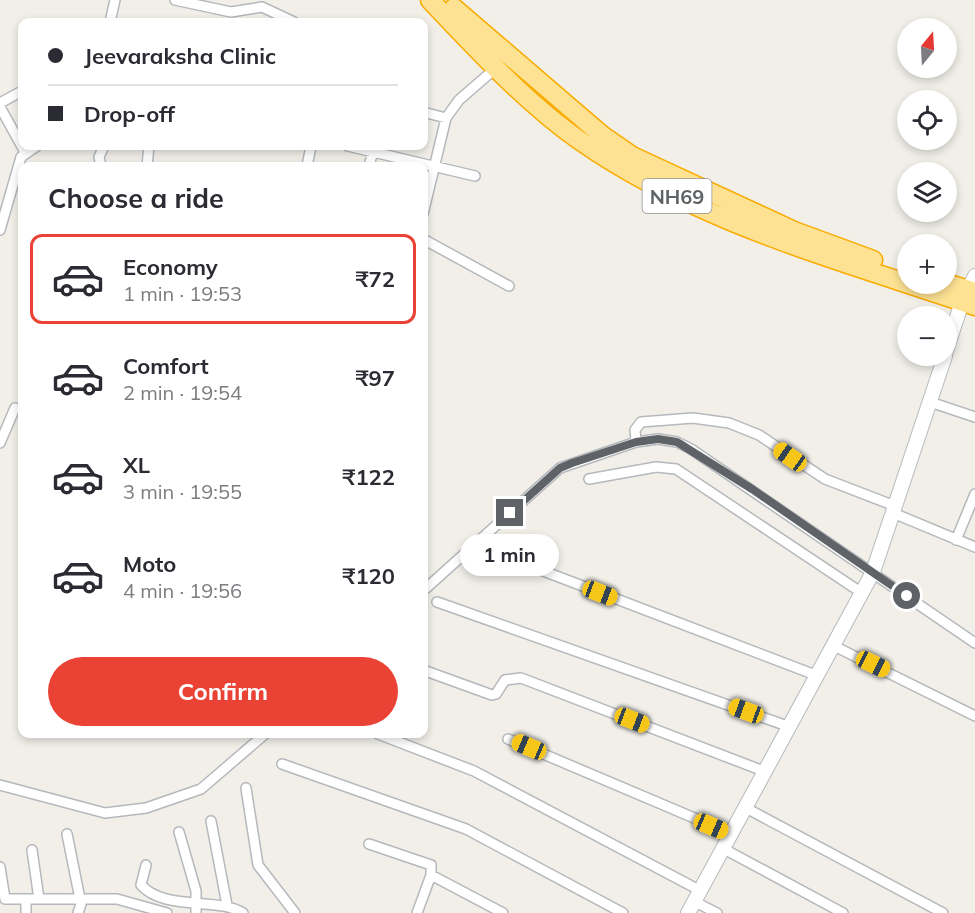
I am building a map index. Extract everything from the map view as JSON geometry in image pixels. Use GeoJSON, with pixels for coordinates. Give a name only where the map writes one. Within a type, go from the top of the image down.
{"type":"FeatureCollection","features":[{"type":"Feature","properties":{"kind":"highway","name":"NH69"},"geometry":{"type":"LineString","coordinates":[[430,0],[497,67],[579,140],[794,231],[897,267]]}},
{"type":"Feature","properties":{"kind":"highway","name":"NH69"},"geometry":{"type":"LineString","coordinates":[[447,0],[470,23],[603,136],[628,162],[710,212],[798,247],[971,293]]}},
{"type":"Feature","properties":{"kind":"highway"},"geometry":{"type":"LineString","coordinates":[[957,287],[971,293]]}},
{"type":"Feature","properties":{"kind":"main road"},"geometry":{"type":"LineString","coordinates":[[957,325],[971,293]]}},
{"type":"Feature","properties":{"kind":"main road"},"geometry":{"type":"LineString","coordinates":[[695,902],[868,582],[942,366]]}},
{"type":"Feature","properties":{"kind":"street"},"geometry":{"type":"LineString","coordinates":[[111,18],[115,0]]}},
{"type":"Feature","properties":{"kind":"street"},"geometry":{"type":"LineString","coordinates":[[175,0],[231,12],[262,7],[285,18]]}},
{"type":"Feature","properties":{"kind":"street"},"geometry":{"type":"LineString","coordinates":[[428,195],[446,118],[459,100],[497,67]]}},
{"type":"Feature","properties":{"kind":"street"},"geometry":{"type":"LineString","coordinates":[[18,94],[0,105],[18,139]]}},
{"type":"Feature","properties":{"kind":"street"},"geometry":{"type":"LineString","coordinates":[[428,113],[446,118]]}},
{"type":"Feature","properties":{"kind":"street"},"geometry":{"type":"LineString","coordinates":[[22,162],[25,152],[29,150]]}},
{"type":"Feature","properties":{"kind":"street"},"geometry":{"type":"LineString","coordinates":[[368,150],[422,162]]}},
{"type":"Feature","properties":{"kind":"street"},"geometry":{"type":"LineString","coordinates":[[370,162],[373,151]]}},
{"type":"Feature","properties":{"kind":"street"},"geometry":{"type":"LineString","coordinates":[[428,163],[475,176]]}},
{"type":"Feature","properties":{"kind":"street"},"geometry":{"type":"LineString","coordinates":[[0,230],[18,174]]}},
{"type":"Feature","properties":{"kind":"street"},"geometry":{"type":"LineString","coordinates":[[428,242],[509,286]]}},
{"type":"Feature","properties":{"kind":"street"},"geometry":{"type":"LineString","coordinates":[[930,402],[975,417]]}},
{"type":"Feature","properties":{"kind":"street"},"geometry":{"type":"LineString","coordinates":[[0,443],[15,408]]}},
{"type":"Feature","properties":{"kind":"street"},"geometry":{"type":"LineString","coordinates":[[636,442],[635,430],[641,422],[693,418],[729,423],[759,435],[825,479],[975,547]]}},
{"type":"Feature","properties":{"kind":"street"},"geometry":{"type":"LineString","coordinates":[[428,587],[560,468],[636,442],[658,439],[677,442],[691,449],[868,582]]}},
{"type":"Feature","properties":{"kind":"street"},"geometry":{"type":"LineString","coordinates":[[589,479],[656,467],[675,469],[975,643]]}},
{"type":"Feature","properties":{"kind":"street"},"geometry":{"type":"LineString","coordinates":[[956,540],[975,494]]}},
{"type":"Feature","properties":{"kind":"street"},"geometry":{"type":"LineString","coordinates":[[491,551],[818,676]]}},
{"type":"Feature","properties":{"kind":"street"},"geometry":{"type":"LineString","coordinates":[[437,602],[790,727]]}},
{"type":"Feature","properties":{"kind":"street"},"geometry":{"type":"LineString","coordinates":[[834,646],[975,716]]}},
{"type":"Feature","properties":{"kind":"street"},"geometry":{"type":"LineString","coordinates":[[428,672],[492,695],[496,694],[504,680],[521,678],[766,772]]}},
{"type":"Feature","properties":{"kind":"street"},"geometry":{"type":"LineString","coordinates":[[0,785],[105,813],[146,808],[201,789],[260,738]]}},
{"type":"Feature","properties":{"kind":"street"},"geometry":{"type":"LineString","coordinates":[[388,738],[474,771],[717,913]]}},
{"type":"Feature","properties":{"kind":"street"},"geometry":{"type":"LineString","coordinates":[[508,739],[732,834]]}},
{"type":"Feature","properties":{"kind":"street"},"geometry":{"type":"LineString","coordinates":[[282,764],[465,829],[623,913]]}},
{"type":"Feature","properties":{"kind":"street"},"geometry":{"type":"LineString","coordinates":[[246,788],[258,865],[295,913]]}},
{"type":"Feature","properties":{"kind":"street"},"geometry":{"type":"LineString","coordinates":[[746,808],[943,913]]}},
{"type":"Feature","properties":{"kind":"street"},"geometry":{"type":"LineString","coordinates":[[211,821],[227,905]]}},
{"type":"Feature","properties":{"kind":"street"},"geometry":{"type":"LineString","coordinates":[[179,832],[196,891],[197,909]]}},
{"type":"Feature","properties":{"kind":"street"},"geometry":{"type":"LineString","coordinates":[[66,834],[79,898],[78,913]]}},
{"type":"Feature","properties":{"kind":"street"},"geometry":{"type":"LineString","coordinates":[[369,844],[431,865],[431,875],[417,913]]}},
{"type":"Feature","properties":{"kind":"street"},"geometry":{"type":"LineString","coordinates":[[724,849],[843,913]]}},
{"type":"Feature","properties":{"kind":"street"},"geometry":{"type":"LineString","coordinates":[[32,850],[39,899]]}},
{"type":"Feature","properties":{"kind":"street"},"geometry":{"type":"LineString","coordinates":[[146,866],[141,880],[145,889],[197,909],[227,905],[243,913]]}},
{"type":"Feature","properties":{"kind":"street"},"geometry":{"type":"LineString","coordinates":[[0,867],[3,899],[117,899],[142,909],[167,913]]}},
{"type":"Feature","properties":{"kind":"street"},"geometry":{"type":"LineString","coordinates":[[431,875],[503,913]]}},
{"type":"Feature","properties":{"kind":"street"},"geometry":{"type":"LineString","coordinates":[[26,899],[26,913]]}},
{"type":"Feature","properties":{"kind":"route"},"geometry":{"type":"LineString","coordinates":[[510,513],[560,468],[636,442],[658,439],[677,442],[752,489],[907,596]]}}]}
